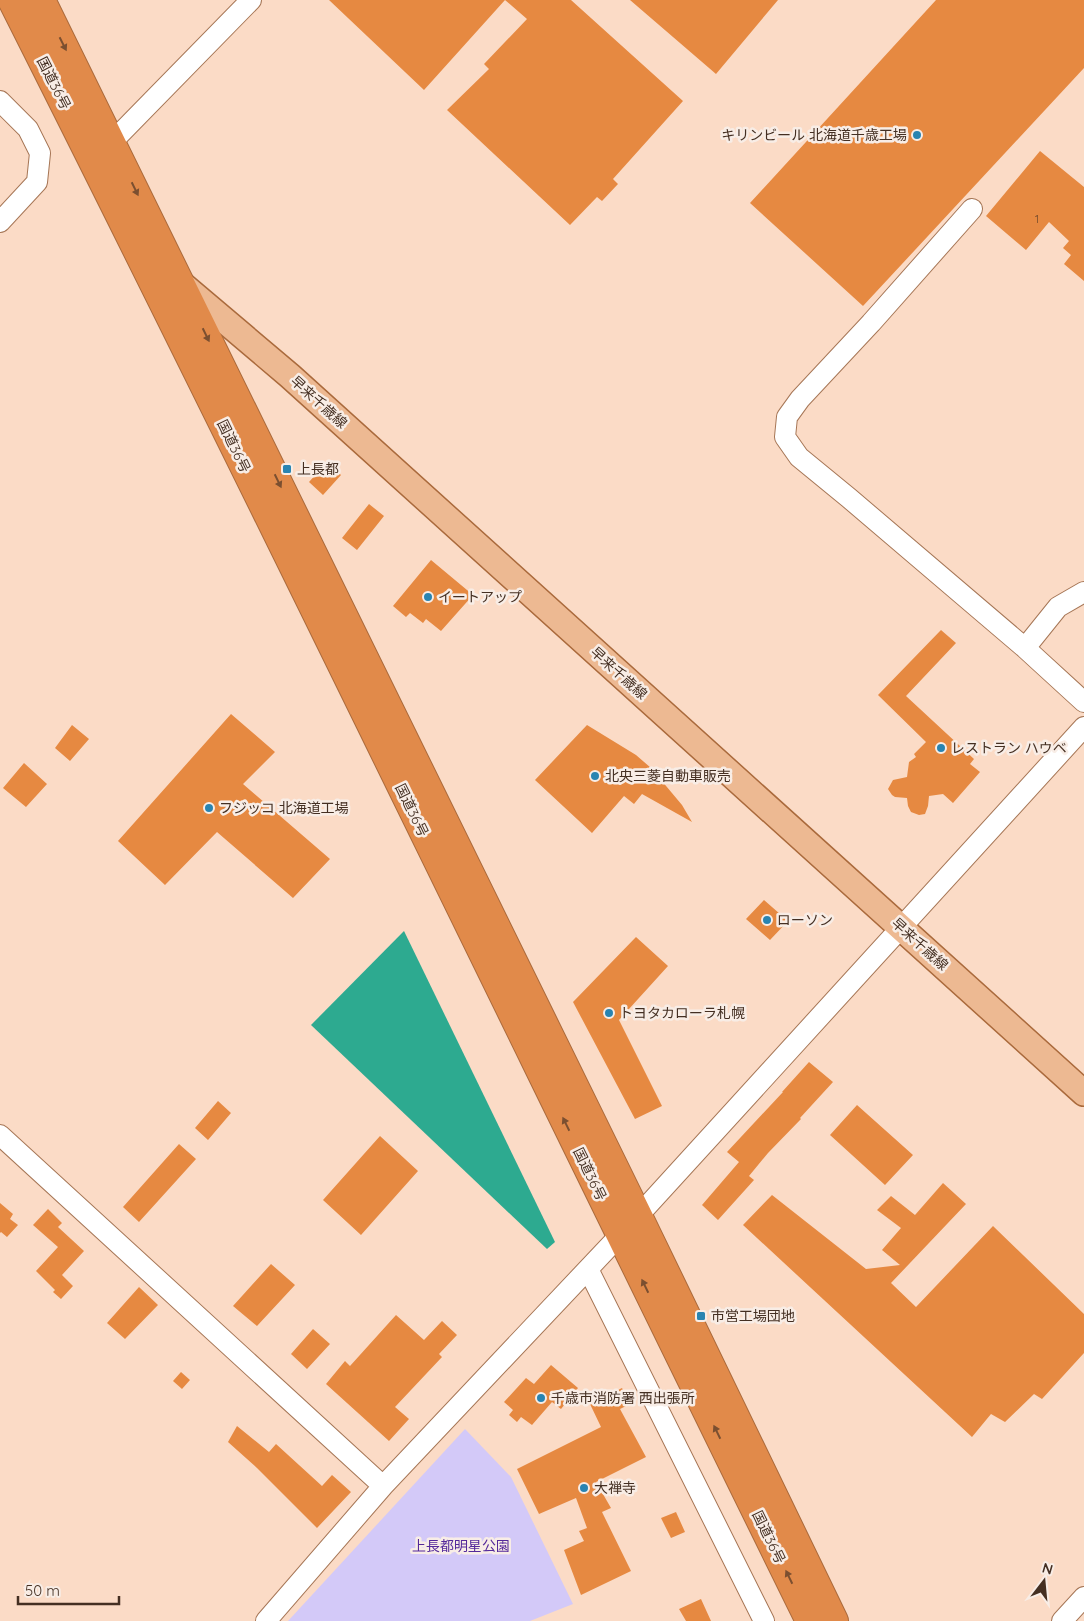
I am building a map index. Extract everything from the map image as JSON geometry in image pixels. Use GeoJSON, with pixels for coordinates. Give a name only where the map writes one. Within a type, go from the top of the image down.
{"type":"FeatureCollection","features":[{"type":"Feature","properties":{"kind":"highway","name":"国道36号"},"geometry":{"type":"LineString","coordinates":[[12,0],[628,1225],[834,1621]]}},
{"type":"Feature","properties":{"kind":"highway","name":"国道36号"},"geometry":{"type":"LineString","coordinates":[[41,0],[181,283],[628,1225],[810,1621]]}},
{"type":"Feature","properties":{"kind":"main road","name":"早来千歳線"},"geometry":{"type":"LineString","coordinates":[[146,265],[181,283],[290,376],[1084,1093]]}},
{"type":"Feature","properties":{"kind":"street"},"geometry":{"type":"LineString","coordinates":[[112,142],[251,0]]}},
{"type":"Feature","properties":{"kind":"street"},"geometry":{"type":"LineString","coordinates":[[0,101],[28,128],[40,153],[36,182],[0,222]]}},
{"type":"Feature","properties":{"kind":"street"},"geometry":{"type":"LineString","coordinates":[[972,209],[871,323],[800,399],[787,417],[785,437],[799,457],[1024,648],[1084,702]]}},
{"type":"Feature","properties":{"kind":"street"},"geometry":{"type":"LineString","coordinates":[[1024,648],[1058,607],[1084,592]]}},
{"type":"Feature","properties":{"kind":"street"},"geometry":{"type":"LineString","coordinates":[[266,1621],[383,1486],[588,1269],[1084,727]]}},
{"type":"Feature","properties":{"kind":"street"},"geometry":{"type":"LineString","coordinates":[[0,1135],[383,1486]]}},
{"type":"Feature","properties":{"kind":"street"},"geometry":{"type":"LineString","coordinates":[[588,1269],[764,1621]]}},
{"type":"Feature","properties":{"kind":"street"},"geometry":{"type":"LineString","coordinates":[[1062,1621],[1084,1597]]}},
{"type":"Feature","properties":{"kind":"green space","name":"上長都明星公園"},"geometry":{"type":"Polygon","coordinates":[[[465,1429],[511,1477],[573,1604],[530,1621],[288,1621],[465,1429]]]}},
{"type":"Feature","properties":{"kind":"water"},"geometry":{"type":"Polygon","coordinates":[[[404,931],[555,1242],[547,1249],[311,1025],[404,931]]]}},
{"type":"Feature","properties":{"kind":"building"},"geometry":{"type":"Polygon","coordinates":[[[329,0],[505,0],[424,90],[329,0]]]}},
{"type":"Feature","properties":{"kind":"building"},"geometry":{"type":"Polygon","coordinates":[[[505,0],[571,0],[683,101],[613,179],[618,184],[602,201],[597,197],[570,225],[447,110],[489,69],[484,64],[527,19],[505,0]]]}},
{"type":"Feature","properties":{"kind":"building"},"geometry":{"type":"Polygon","coordinates":[[[630,0],[778,0],[716,74],[630,0]]]}},
{"type":"Feature","properties":{"kind":"building","name":"キリンビール 北海道千歳工場"},"geometry":{"type":"Polygon","coordinates":[[[936,0],[1084,0],[1084,68],[863,306],[750,203],[936,0]]]}},
{"type":"Feature","properties":{"kind":"building"},"geometry":{"type":"Polygon","coordinates":[[[1040,151],[1084,187],[1084,281],[1064,264],[1071,255],[1063,248],[1069,241],[1049,222],[1026,250],[986,216],[1040,151]]]}},
{"type":"Feature","properties":{"kind":"building"},"geometry":{"type":"Polygon","coordinates":[[[327,462],[341,475],[323,495],[309,482],[327,462]]]}},
{"type":"Feature","properties":{"kind":"building"},"geometry":{"type":"Polygon","coordinates":[[[369,504],[384,516],[357,550],[342,538],[369,504]]]}},
{"type":"Feature","properties":{"kind":"building"},"geometry":{"type":"Polygon","coordinates":[[[431,560],[473,595],[441,631],[426,619],[423,623],[410,613],[406,617],[393,606],[431,560]]]}},
{"type":"Feature","properties":{"kind":"building"},"geometry":{"type":"Polygon","coordinates":[[[941,630],[956,643],[906,696],[974,759],[970,764],[980,772],[953,803],[943,794],[929,796],[925,814],[919,815],[911,812],[907,798],[895,797],[888,789],[893,780],[907,777],[909,762],[916,757],[914,754],[926,742],[878,695],[941,630]]]}},
{"type":"Feature","properties":{"kind":"building","name":"フジッコ 北海道工場"},"geometry":{"type":"Polygon","coordinates":[[[231,714],[275,752],[243,784],[330,859],[293,898],[217,832],[165,885],[118,841],[231,714]]]}},
{"type":"Feature","properties":{"kind":"building"},"geometry":{"type":"Polygon","coordinates":[[[72,725],[89,739],[70,761],[55,748],[72,725]]]}},
{"type":"Feature","properties":{"kind":"building"},"geometry":{"type":"Polygon","coordinates":[[[587,725],[636,755],[651,768],[682,805],[692,822],[642,794],[634,804],[624,796],[592,833],[535,780],[587,725]]]}},
{"type":"Feature","properties":{"kind":"building"},"geometry":{"type":"Polygon","coordinates":[[[24,763],[47,784],[26,807],[3,788],[24,763]]]}},
{"type":"Feature","properties":{"kind":"building","name":"ローソン"},"geometry":{"type":"Polygon","coordinates":[[[764,900],[788,921],[770,940],[746,919],[764,900]]]}},
{"type":"Feature","properties":{"kind":"building"},"geometry":{"type":"Polygon","coordinates":[[[636,937],[668,966],[619,1020],[662,1106],[635,1119],[573,1002],[636,937]]]}},
{"type":"Feature","properties":{"kind":"building"},"geometry":{"type":"Polygon","coordinates":[[[809,1062],[833,1082],[768,1153],[749,1176],[754,1180],[718,1220],[702,1205],[739,1162],[727,1152],[809,1062]]]}},
{"type":"Feature","properties":{"kind":"building"},"geometry":{"type":"Polygon","coordinates":[[[218,1101],[231,1113],[208,1140],[195,1128],[218,1101]]]}},
{"type":"Feature","properties":{"kind":"building"},"geometry":{"type":"Polygon","coordinates":[[[857,1105],[913,1155],[885,1185],[830,1135],[857,1105]]]}},
{"type":"Feature","properties":{"kind":"building"},"geometry":{"type":"Polygon","coordinates":[[[380,1136],[418,1171],[361,1235],[323,1200],[380,1136]]]}},
{"type":"Feature","properties":{"kind":"building"},"geometry":{"type":"Polygon","coordinates":[[[179,1144],[196,1159],[139,1222],[123,1207],[179,1144]]]}},
{"type":"Feature","properties":{"kind":"building"},"geometry":{"type":"Polygon","coordinates":[[[943,1183],[966,1204],[891,1283],[916,1307],[993,1226],[1084,1314],[1084,1353],[1042,1399],[1034,1394],[1005,1422],[991,1414],[972,1437],[743,1225],[772,1195],[866,1269],[900,1265],[882,1250],[901,1228],[877,1210],[891,1196],[915,1215],[943,1183]]]}},
{"type":"Feature","properties":{"kind":"building"},"geometry":{"type":"Polygon","coordinates":[[[0,1203],[13,1214],[10,1219],[18,1225],[7,1237],[0,1233],[0,1203]]]}},
{"type":"Feature","properties":{"kind":"building"},"geometry":{"type":"Polygon","coordinates":[[[48,1209],[62,1223],[58,1227],[84,1251],[62,1275],[73,1286],[61,1299],[53,1292],[55,1290],[36,1271],[58,1247],[33,1225],[48,1209]]]}},
{"type":"Feature","properties":{"kind":"building"},"geometry":{"type":"Polygon","coordinates":[[[271,1264],[295,1285],[257,1326],[233,1306],[271,1264]]]}},
{"type":"Feature","properties":{"kind":"building"},"geometry":{"type":"Polygon","coordinates":[[[139,1287],[158,1305],[125,1339],[107,1323],[139,1287]]]}},
{"type":"Feature","properties":{"kind":"building"},"geometry":{"type":"Polygon","coordinates":[[[396,1315],[424,1340],[442,1321],[457,1335],[439,1354],[442,1357],[395,1407],[409,1419],[389,1441],[326,1384],[345,1361],[350,1366],[396,1315]]]}},
{"type":"Feature","properties":{"kind":"building"},"geometry":{"type":"Polygon","coordinates":[[[313,1329],[330,1344],[307,1369],[291,1354],[313,1329]]]}},
{"type":"Feature","properties":{"kind":"building"},"geometry":{"type":"Polygon","coordinates":[[[551,1365],[578,1388],[561,1409],[552,1402],[532,1425],[521,1417],[517,1422],[509,1415],[513,1410],[504,1402],[526,1378],[534,1384],[551,1365]]]}},
{"type":"Feature","properties":{"kind":"building"},"geometry":{"type":"Polygon","coordinates":[[[181,1372],[190,1380],[182,1389],[173,1381],[181,1372]]]}},
{"type":"Feature","properties":{"kind":"building"},"geometry":{"type":"Polygon","coordinates":[[[622,1388],[630,1404],[620,1409],[646,1457],[596,1482],[611,1508],[602,1512],[631,1571],[581,1595],[564,1550],[584,1541],[579,1531],[587,1528],[576,1498],[539,1514],[517,1469],[601,1427],[590,1404],[622,1388]]]}},
{"type":"Feature","properties":{"kind":"building"},"geometry":{"type":"Polygon","coordinates":[[[237,1426],[269,1452],[276,1444],[322,1486],[332,1475],[351,1492],[317,1528],[228,1442],[237,1426]]]}},
{"type":"Feature","properties":{"kind":"building"},"geometry":{"type":"Polygon","coordinates":[[[676,1512],[685,1532],[671,1538],[661,1518],[676,1512]]]}},
{"type":"Feature","properties":{"kind":"building"},"geometry":{"type":"Polygon","coordinates":[[[701,1599],[711,1621],[686,1621],[679,1609],[701,1599]]]}},
{"type":"Feature","properties":{"kind":"place","name":"キリンビール 北海道千歳工場"},"geometry":{"type":"Point","coordinates":[917,135]}},
{"type":"Feature","properties":{"kind":"place","name":"上長都"},"geometry":{"type":"Point","coordinates":[287,469]}},
{"type":"Feature","properties":{"kind":"place","name":"イートアップ"},"geometry":{"type":"Point","coordinates":[428,597]}},
{"type":"Feature","properties":{"kind":"place","name":"レストラン ハウベ"},"geometry":{"type":"Point","coordinates":[941,748]}},
{"type":"Feature","properties":{"kind":"place","name":"北央三菱自動車販売"},"geometry":{"type":"Point","coordinates":[595,776]}},
{"type":"Feature","properties":{"kind":"place","name":"フジッコ 北海道工場"},"geometry":{"type":"Point","coordinates":[209,808]}},
{"type":"Feature","properties":{"kind":"place","name":"ローソン"},"geometry":{"type":"Point","coordinates":[767,920]}},
{"type":"Feature","properties":{"kind":"place","name":"トヨタカローラ札幌"},"geometry":{"type":"Point","coordinates":[609,1013]}},
{"type":"Feature","properties":{"kind":"place","name":"市営工場団地"},"geometry":{"type":"Point","coordinates":[701,1316]}},
{"type":"Feature","properties":{"kind":"place","name":"千歳市消防署 西出張所"},"geometry":{"type":"Point","coordinates":[541,1398]}},
{"type":"Feature","properties":{"kind":"place","name":"大禅寺"},"geometry":{"type":"Point","coordinates":[584,1488]}}]}
